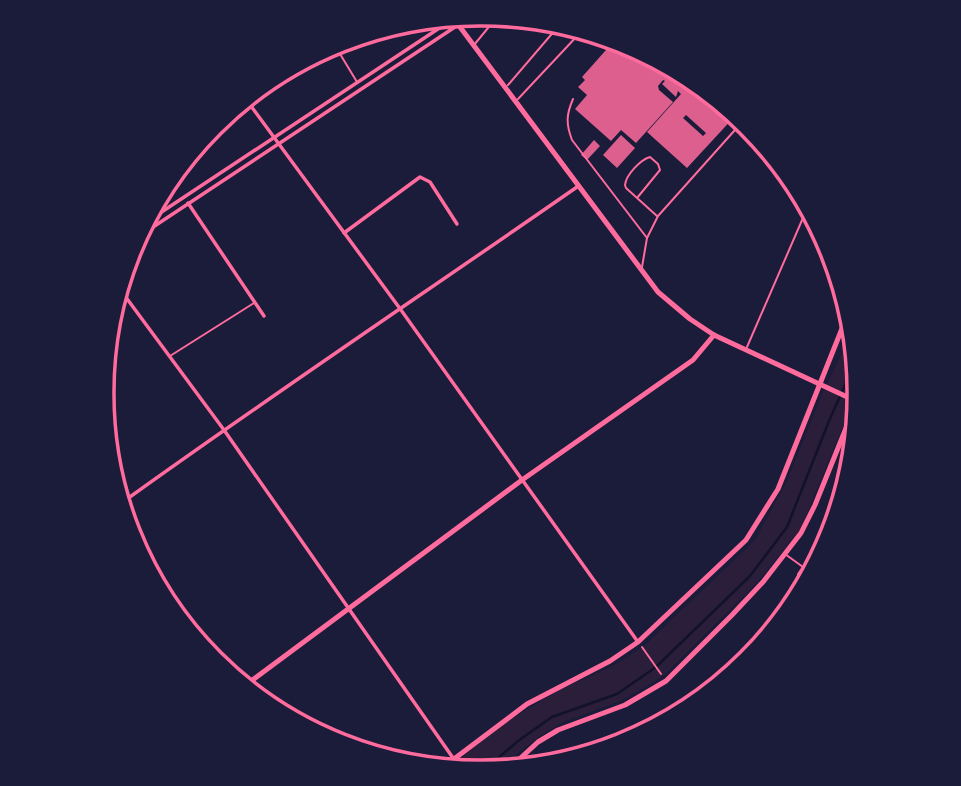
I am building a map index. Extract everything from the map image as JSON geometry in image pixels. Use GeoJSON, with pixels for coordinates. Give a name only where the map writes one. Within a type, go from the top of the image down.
{"type":"FeatureCollection","features":[{"type":"Feature","properties":{"kind":"street"},"geometry":{"type":"LineString","coordinates":[[459,27],[578,187],[666,299],[714,335],[847,396]]}},
{"type":"Feature","properties":{"kind":"street"},"geometry":{"type":"LineString","coordinates":[[163,211],[444,28]]}},
{"type":"Feature","properties":{"kind":"street"},"geometry":{"type":"LineString","coordinates":[[155,226],[445,28]]}},
{"type":"Feature","properties":{"kind":"street"},"geometry":{"type":"LineString","coordinates":[[251,107],[401,310],[638,642]]}},
{"type":"Feature","properties":{"kind":"street"},"geometry":{"type":"LineString","coordinates":[[344,233],[420,177],[430,182],[457,224]]}},
{"type":"Feature","properties":{"kind":"street"},"geometry":{"type":"LineString","coordinates":[[129,498],[224,429],[578,187]]}},
{"type":"Feature","properties":{"kind":"street"},"geometry":{"type":"LineString","coordinates":[[188,203],[264,316]]}},
{"type":"Feature","properties":{"kind":"street"},"geometry":{"type":"LineString","coordinates":[[126,298],[224,429],[453,759]]}},
{"type":"Feature","properties":{"kind":"street"},"geometry":{"type":"LineString","coordinates":[[463,759],[527,704],[610,661],[638,642],[746,540],[778,489],[841,329]]}},
{"type":"Feature","properties":{"kind":"street"},"geometry":{"type":"LineString","coordinates":[[252,680],[522,480],[694,360],[714,335]]}},
{"type":"Feature","properties":{"kind":"street"},"geometry":{"type":"LineString","coordinates":[[521,758],[538,742],[558,730],[625,705],[666,681],[732,615],[763,582],[801,533],[845,432]]}},
{"type":"Feature","properties":{"kind":"lane"},"geometry":{"type":"LineString","coordinates":[[474,46],[490,26]]}},
{"type":"Feature","properties":{"kind":"lane"},"geometry":{"type":"LineString","coordinates":[[505,89],[552,33]]}},
{"type":"Feature","properties":{"kind":"lane"},"geometry":{"type":"LineString","coordinates":[[515,103],[574,39]]}},
{"type":"Feature","properties":{"kind":"lane"},"geometry":{"type":"LineString","coordinates":[[340,54],[358,82]]}},
{"type":"Feature","properties":{"kind":"lane"},"geometry":{"type":"LineString","coordinates":[[573,99],[567,114],[567,127],[572,140],[647,238]]}},
{"type":"Feature","properties":{"kind":"lane"},"geometry":{"type":"LineString","coordinates":[[642,271],[647,238],[658,216],[735,130]]}},
{"type":"Feature","properties":{"kind":"lane"},"geometry":{"type":"LineString","coordinates":[[637,198],[660,170],[650,157],[644,159],[624,182],[626,188],[637,198],[658,216]]}},
{"type":"Feature","properties":{"kind":"lane"},"geometry":{"type":"LineString","coordinates":[[745,351],[803,219]]}},
{"type":"Feature","properties":{"kind":"lane"},"geometry":{"type":"LineString","coordinates":[[169,357],[255,303]]}},
{"type":"Feature","properties":{"kind":"lane"},"geometry":{"type":"LineString","coordinates":[[784,554],[803,567]]}},
{"type":"Feature","properties":{"kind":"lane"},"geometry":{"type":"LineString","coordinates":[[798,574],[802,568]]}},
{"type":"Feature","properties":{"kind":"path"},"geometry":{"type":"LineString","coordinates":[[644,650],[661,674]]}},
{"type":"Feature","properties":{"kind":"shaded area"},"geometry":{"type":"Polygon","coordinates":[[[844,349],[846,420],[800,530],[754,586],[663,676],[637,692],[566,721],[544,733],[511,758],[460,759],[506,722],[559,690],[611,667],[643,647],[755,540],[787,481],[822,394],[844,349]]]}},
{"type":"Feature","properties":{"kind":"building"},"geometry":{"type":"Polygon","coordinates":[[[607,49],[664,75],[704,102],[728,123],[687,168],[647,132],[681,94],[678,91],[676,97],[662,84],[665,81],[663,80],[658,86],[659,90],[673,102],[636,143],[621,130],[611,141],[575,109],[587,95],[578,87],[585,80],[582,77],[607,49]],[[686,115],[683,118],[703,136],[706,133],[686,115]]]}},
{"type":"Feature","properties":{"kind":"building"},"geometry":{"type":"Polygon","coordinates":[[[621,135],[635,148],[617,168],[603,155],[621,135]]]}},
{"type":"Feature","properties":{"kind":"building"},"geometry":{"type":"Polygon","coordinates":[[[594,140],[600,146],[587,160],[581,155],[594,140]]]}},
{"type":"Feature","properties":{"kind":"waterway"},"geometry":{"type":"LineString","coordinates":[[497,759],[552,717],[617,694],[656,667],[750,576],[787,527],[847,382]]}}]}
